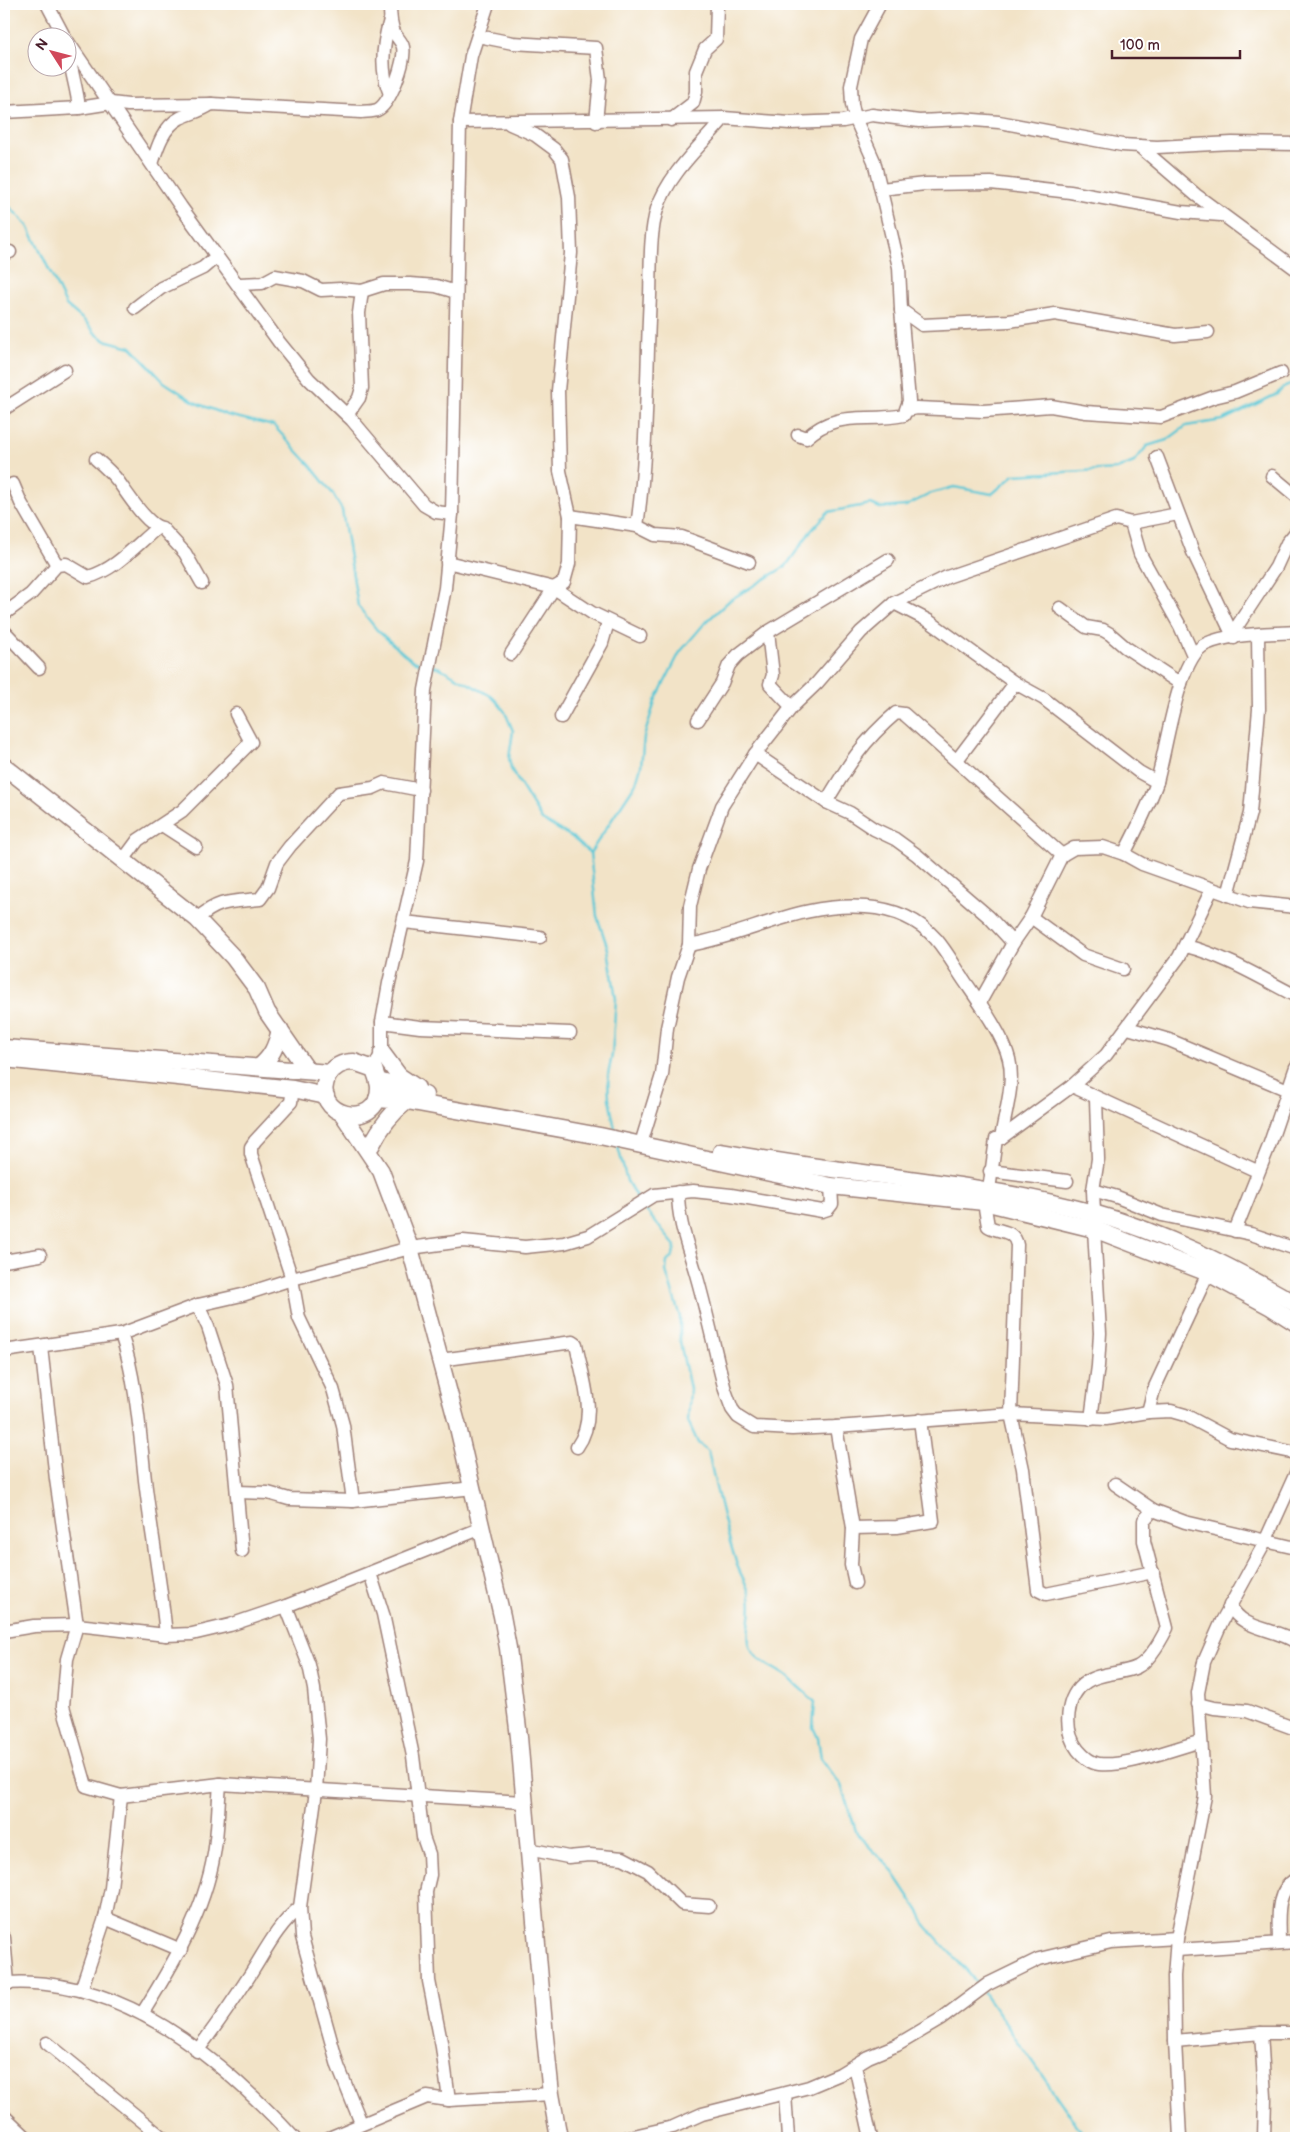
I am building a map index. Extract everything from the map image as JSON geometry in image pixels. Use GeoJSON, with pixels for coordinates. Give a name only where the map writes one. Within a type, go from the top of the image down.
{"type":"FeatureCollection","features":[{"type":"Feature","properties":{"kind":"main road"},"geometry":{"type":"LineString","coordinates":[[4,766],[197,919],[233,958],[257,989],[267,1012],[280,1030],[318,1072]]}},
{"type":"Feature","properties":{"kind":"main road"},"geometry":{"type":"LineString","coordinates":[[264,1002],[276,1009],[326,1084],[326,1096],[332,1106],[342,1113],[369,1149],[381,1171],[410,1248],[440,1360],[473,1488],[508,1648],[519,1737],[523,1802],[550,2094],[559,2138]]}},
{"type":"Feature","properties":{"kind":"main road"},"geometry":{"type":"LineString","coordinates":[[258,1067],[266,1061],[275,1048],[280,1030]]}},
{"type":"Feature","properties":{"kind":"main road"},"geometry":{"type":"LineString","coordinates":[[4,1048],[318,1072],[347,1062],[361,1063],[376,1075],[432,1097],[642,1140],[831,1186],[986,1196]]}},
{"type":"Feature","properties":{"kind":"main road"},"geometry":{"type":"LineString","coordinates":[[382,1053],[399,1076],[432,1097]]}},
{"type":"Feature","properties":{"kind":"main road"},"geometry":{"type":"LineString","coordinates":[[4,1059],[295,1090],[326,1096]]}},
{"type":"Feature","properties":{"kind":"main road"},"geometry":{"type":"LineString","coordinates":[[342,1113],[354,1115],[365,1112],[377,1099],[376,1075]]}},
{"type":"Feature","properties":{"kind":"main road"},"geometry":{"type":"LineString","coordinates":[[295,1090],[369,1149]]}},
{"type":"Feature","properties":{"kind":"main road"},"geometry":{"type":"LineString","coordinates":[[377,1099],[407,1101],[602,1132]]}},
{"type":"Feature","properties":{"kind":"main road"},"geometry":{"type":"LineString","coordinates":[[369,1149],[384,1124],[407,1101]]}},
{"type":"Feature","properties":{"kind":"main road"},"geometry":{"type":"LineString","coordinates":[[365,1112],[369,1149]]}},
{"type":"Feature","properties":{"kind":"main road"},"geometry":{"type":"LineString","coordinates":[[642,1140],[830,1169],[986,1196],[1094,1221],[1197,1251],[1296,1304]]}},
{"type":"Feature","properties":{"kind":"main road"},"geometry":{"type":"LineString","coordinates":[[1094,1221],[1208,1273],[1271,1307],[1296,1323]]}},
{"type":"Feature","properties":{"kind":"street"},"geometry":{"type":"LineString","coordinates":[[47,4],[60,28]]}},
{"type":"Feature","properties":{"kind":"street"},"geometry":{"type":"LineString","coordinates":[[390,4],[390,20],[383,66],[390,94]]}},
{"type":"Feature","properties":{"kind":"street"},"geometry":{"type":"LineString","coordinates":[[376,1075],[382,1053],[380,1042],[382,1022],[417,861],[422,790],[425,690],[445,588],[452,514],[460,122],[464,90],[488,4]]}},
{"type":"Feature","properties":{"kind":"street"},"geometry":{"type":"LineString","coordinates":[[671,120],[693,102],[696,92],[696,71],[705,49],[716,39],[717,4]]}},
{"type":"Feature","properties":{"kind":"street"},"geometry":{"type":"LineString","coordinates":[[798,435],[806,438],[832,420],[855,417],[882,420],[904,415],[911,407],[900,310],[899,267],[869,147],[855,118],[851,86],[861,39],[880,4]]}},
{"type":"Feature","properties":{"kind":"street"},"geometry":{"type":"LineString","coordinates":[[4,112],[79,108],[112,103],[128,105],[212,104],[361,112],[377,110],[390,94],[400,71],[404,48],[390,20]]}},
{"type":"Feature","properties":{"kind":"street"},"geometry":{"type":"LineString","coordinates":[[478,36],[513,43],[596,48],[600,80],[596,122]]}},
{"type":"Feature","properties":{"kind":"street"},"geometry":{"type":"LineString","coordinates":[[78,56],[217,256],[309,378],[348,415],[424,505],[436,512],[452,514]]}},
{"type":"Feature","properties":{"kind":"street"},"geometry":{"type":"LineString","coordinates":[[74,78],[79,108]]}},
{"type":"Feature","properties":{"kind":"street"},"geometry":{"type":"LineString","coordinates":[[152,164],[158,146],[172,123],[204,111],[212,104]]}},
{"type":"Feature","properties":{"kind":"street"},"geometry":{"type":"LineString","coordinates":[[460,122],[596,122],[724,118],[790,123],[843,121],[872,115],[918,121],[980,120],[1122,145],[1296,144]]}},
{"type":"Feature","properties":{"kind":"street"},"geometry":{"type":"LineString","coordinates":[[637,526],[644,482],[650,304],[657,209],[682,165],[724,118]]}},
{"type":"Feature","properties":{"kind":"street"},"geometry":{"type":"LineString","coordinates":[[505,122],[535,135],[562,159],[566,175],[571,226],[571,253],[558,391],[560,471],[570,516],[567,572],[564,582],[554,588],[511,654]]}},
{"type":"Feature","properties":{"kind":"street"},"geometry":{"type":"LineString","coordinates":[[1139,146],[1221,215],[1296,269]]}},
{"type":"Feature","properties":{"kind":"street"},"geometry":{"type":"LineString","coordinates":[[881,189],[924,184],[991,183],[1070,192],[1181,212],[1221,215]]}},
{"type":"Feature","properties":{"kind":"street"},"geometry":{"type":"LineString","coordinates":[[135,308],[161,288],[203,268],[217,256]]}},
{"type":"Feature","properties":{"kind":"street"},"geometry":{"type":"LineString","coordinates":[[239,284],[262,283],[274,276],[303,281],[321,290],[362,291],[384,284],[456,286]]}},
{"type":"Feature","properties":{"kind":"street"},"geometry":{"type":"LineString","coordinates":[[348,415],[359,398],[362,388],[359,313],[362,291]]}},
{"type":"Feature","properties":{"kind":"street"},"geometry":{"type":"LineString","coordinates":[[900,310],[922,325],[1008,321],[1055,314],[1175,335],[1208,332]]}},
{"type":"Feature","properties":{"kind":"street"},"geometry":{"type":"LineString","coordinates":[[4,409],[65,370]]}},
{"type":"Feature","properties":{"kind":"street"},"geometry":{"type":"LineString","coordinates":[[911,407],[983,411],[1051,406],[1086,412],[1142,418],[1161,418],[1214,397],[1235,392],[1281,373]]}},
{"type":"Feature","properties":{"kind":"street"},"geometry":{"type":"LineString","coordinates":[[1157,457],[1193,552],[1233,636]]}},
{"type":"Feature","properties":{"kind":"street"},"geometry":{"type":"LineString","coordinates":[[96,459],[117,480],[127,495],[157,528],[162,528],[185,553],[202,583]]}},
{"type":"Feature","properties":{"kind":"street"},"geometry":{"type":"LineString","coordinates":[[1272,476],[1296,496]]}},
{"type":"Feature","properties":{"kind":"street"},"geometry":{"type":"LineString","coordinates":[[13,484],[21,503],[57,565]]}},
{"type":"Feature","properties":{"kind":"street"},"geometry":{"type":"LineString","coordinates":[[642,1140],[662,1075],[667,1028],[678,977],[689,945],[690,906],[699,869],[712,831],[722,806],[756,754],[792,707],[817,683],[862,632],[894,602],[948,577],[1116,519],[1131,523],[1178,514]]}},
{"type":"Feature","properties":{"kind":"street"},"geometry":{"type":"LineString","coordinates":[[570,516],[637,526],[655,536],[682,537],[749,562]]}},
{"type":"Feature","properties":{"kind":"street"},"geometry":{"type":"LineString","coordinates":[[1131,523],[1140,554],[1165,597],[1193,655]]}},
{"type":"Feature","properties":{"kind":"street"},"geometry":{"type":"LineString","coordinates":[[4,614],[31,594],[57,565],[66,564],[88,577],[97,575],[109,569],[157,528]]}},
{"type":"Feature","properties":{"kind":"street"},"geometry":{"type":"LineString","coordinates":[[1233,636],[1276,567],[1287,543],[1296,532]]}},
{"type":"Feature","properties":{"kind":"street"},"geometry":{"type":"LineString","coordinates":[[698,720],[722,683],[729,665],[738,655],[768,632],[888,560]]}},
{"type":"Feature","properties":{"kind":"street"},"geometry":{"type":"LineString","coordinates":[[447,562],[554,588],[608,622],[640,636]]}},
{"type":"Feature","properties":{"kind":"street"},"geometry":{"type":"LineString","coordinates":[[894,602],[929,621],[1015,683],[1044,699],[1139,772],[1157,782]]}},
{"type":"Feature","properties":{"kind":"street"},"geometry":{"type":"LineString","coordinates":[[1060,608],[1086,627],[1103,630],[1110,634],[1125,647],[1181,684]]}},
{"type":"Feature","properties":{"kind":"street"},"geometry":{"type":"LineString","coordinates":[[561,717],[602,642],[608,622]]}},
{"type":"Feature","properties":{"kind":"street"},"geometry":{"type":"LineString","coordinates":[[4,631],[39,668]]}},
{"type":"Feature","properties":{"kind":"street"},"geometry":{"type":"LineString","coordinates":[[768,632],[773,675],[770,684],[792,707]]}},
{"type":"Feature","properties":{"kind":"street"},"geometry":{"type":"LineString","coordinates":[[1124,854],[1148,808],[1157,782],[1181,684],[1193,655],[1207,643],[1233,636],[1296,632]]}},
{"type":"Feature","properties":{"kind":"street"},"geometry":{"type":"LineString","coordinates":[[1228,895],[1250,813],[1259,710],[1258,635]]}},
{"type":"Feature","properties":{"kind":"street"},"geometry":{"type":"LineString","coordinates":[[957,760],[1015,683]]}},
{"type":"Feature","properties":{"kind":"street"},"geometry":{"type":"LineString","coordinates":[[826,802],[855,754],[873,732],[896,713],[904,714],[1062,855]]}},
{"type":"Feature","properties":{"kind":"street"},"geometry":{"type":"LineString","coordinates":[[124,860],[138,840],[182,811],[251,742],[236,714]]}},
{"type":"Feature","properties":{"kind":"street"},"geometry":{"type":"LineString","coordinates":[[756,754],[826,802],[850,813],[874,829],[895,839],[917,855],[989,917],[1013,943]]}},
{"type":"Feature","properties":{"kind":"street"},"geometry":{"type":"LineString","coordinates":[[197,919],[211,906],[236,899],[260,899],[268,888],[277,863],[290,846],[339,793],[373,788],[384,783],[422,790]]}},
{"type":"Feature","properties":{"kind":"street"},"geometry":{"type":"LineString","coordinates":[[162,825],[196,847]]}},
{"type":"Feature","properties":{"kind":"street"},"geometry":{"type":"LineString","coordinates":[[980,1002],[1013,943],[1031,917],[1062,855],[1074,848],[1089,846],[1124,854],[1142,864],[1249,902],[1296,907]]}},
{"type":"Feature","properties":{"kind":"street"},"geometry":{"type":"LineString","coordinates":[[1153,1572],[1046,1594],[1038,1590],[1023,1469],[1010,1414],[1016,1237],[988,1226],[986,1196],[996,1139],[1001,1138],[1072,1086],[1106,1055],[1128,1028],[1186,946],[1212,890]]}},
{"type":"Feature","properties":{"kind":"street"},"geometry":{"type":"LineString","coordinates":[[689,945],[730,936],[787,916],[822,907],[853,906],[891,910],[914,920],[936,939],[980,1002],[1009,1058],[1011,1080],[1001,1138]]}},
{"type":"Feature","properties":{"kind":"street"},"geometry":{"type":"LineString","coordinates":[[1031,917],[1083,955],[1123,969]]}},
{"type":"Feature","properties":{"kind":"street"},"geometry":{"type":"LineString","coordinates":[[404,922],[540,938]]}},
{"type":"Feature","properties":{"kind":"street"},"geometry":{"type":"LineString","coordinates":[[1186,946],[1226,961],[1296,996]]}},
{"type":"Feature","properties":{"kind":"street"},"geometry":{"type":"LineString","coordinates":[[382,1022],[420,1027],[570,1033]]}},
{"type":"Feature","properties":{"kind":"street"},"geometry":{"type":"LineString","coordinates":[[1128,1028],[1169,1040],[1288,1090]]}},
{"type":"Feature","properties":{"kind":"street"},"geometry":{"type":"LineString","coordinates":[[1235,1231],[1257,1171],[1269,1146],[1296,1067]]}},
{"type":"Feature","properties":{"kind":"street"},"geometry":{"type":"LineString","coordinates":[[1072,1086],[1096,1099],[1257,1171]]}},
{"type":"Feature","properties":{"kind":"street"},"geometry":{"type":"LineString","coordinates":[[295,1090],[291,1102],[255,1141],[251,1147],[251,1154],[292,1279],[299,1318],[333,1389],[343,1425],[353,1501]]}},
{"type":"Feature","properties":{"kind":"street"},"geometry":{"type":"LineString","coordinates":[[1091,1419],[1100,1333],[1093,1190],[1098,1159],[1096,1099]]}},
{"type":"Feature","properties":{"kind":"street"},"geometry":{"type":"LineString","coordinates":[[990,1170],[1067,1181]]}},
{"type":"Feature","properties":{"kind":"street"},"geometry":{"type":"LineString","coordinates":[[4,1351],[121,1334],[198,1305],[242,1295],[292,1279],[410,1248],[463,1241],[525,1247],[564,1243],[588,1236],[654,1195],[678,1192],[731,1195],[822,1210],[828,1209],[832,1204],[831,1186]]}},
{"type":"Feature","properties":{"kind":"street"},"geometry":{"type":"LineString","coordinates":[[1093,1190],[1117,1197],[1162,1215],[1251,1234],[1296,1249]]}},
{"type":"Feature","properties":{"kind":"street"},"geometry":{"type":"LineString","coordinates":[[678,1192],[678,1207],[684,1241],[696,1274],[720,1373],[732,1409],[738,1417],[754,1427],[792,1429],[836,1427],[1010,1414],[1091,1419],[1171,1411],[1185,1415],[1230,1439],[1296,1453]]}},
{"type":"Feature","properties":{"kind":"street"},"geometry":{"type":"LineString","coordinates":[[4,1261],[40,1255]]}},
{"type":"Feature","properties":{"kind":"street"},"geometry":{"type":"LineString","coordinates":[[1148,1412],[1154,1389],[1208,1273]]}},
{"type":"Feature","properties":{"kind":"street"},"geometry":{"type":"LineString","coordinates":[[198,1305],[208,1327],[227,1385],[242,1551]]}},
{"type":"Feature","properties":{"kind":"street"},"geometry":{"type":"LineString","coordinates":[[121,1334],[127,1351],[141,1438],[166,1635]]}},
{"type":"Feature","properties":{"kind":"street"},"geometry":{"type":"LineString","coordinates":[[440,1360],[573,1342],[576,1344],[587,1391],[587,1426],[577,1447]]}},
{"type":"Feature","properties":{"kind":"street"},"geometry":{"type":"LineString","coordinates":[[41,1346],[56,1479],[77,1625],[67,1659],[63,1706],[86,1786],[116,1799],[220,1784],[523,1802]]}},
{"type":"Feature","properties":{"kind":"street"},"geometry":{"type":"LineString","coordinates":[[854,1528],[897,1527],[933,1521],[920,1420]]}},
{"type":"Feature","properties":{"kind":"street"},"geometry":{"type":"LineString","coordinates":[[836,1427],[854,1528],[850,1565],[856,1583]]}},
{"type":"Feature","properties":{"kind":"street"},"geometry":{"type":"LineString","coordinates":[[1180,2138],[1174,2041],[1174,1976],[1177,1944],[1205,1796],[1204,1760],[1200,1742],[1198,1704],[1204,1662],[1230,1605],[1265,1540],[1296,1473]]}},
{"type":"Feature","properties":{"kind":"street"},"geometry":{"type":"LineString","coordinates":[[1115,1484],[1153,1510],[1216,1530],[1296,1548]]}},
{"type":"Feature","properties":{"kind":"street"},"geometry":{"type":"LineString","coordinates":[[237,1492],[268,1493],[289,1499],[353,1501],[473,1488]]}},
{"type":"Feature","properties":{"kind":"street"},"geometry":{"type":"LineString","coordinates":[[1153,1510],[1147,1514],[1143,1528],[1167,1625],[1166,1630],[1138,1666],[1087,1681],[1071,1701],[1068,1726],[1080,1753],[1085,1758],[1098,1764],[1130,1760],[1200,1742]]}},
{"type":"Feature","properties":{"kind":"street"},"geometry":{"type":"LineString","coordinates":[[4,1632],[34,1626],[77,1625],[166,1635],[192,1634],[230,1625],[286,1606],[482,1528]]}},
{"type":"Feature","properties":{"kind":"street"},"geometry":{"type":"LineString","coordinates":[[370,1573],[383,1614],[414,1756],[423,1837],[430,1864],[426,1892],[429,1981],[442,2047],[448,2100]]}},
{"type":"Feature","properties":{"kind":"street"},"geometry":{"type":"LineString","coordinates":[[1230,1605],[1242,1621],[1279,1632],[1296,1642]]}},
{"type":"Feature","properties":{"kind":"street"},"geometry":{"type":"LineString","coordinates":[[286,1606],[309,1665],[314,1689],[319,1739],[316,1791],[300,1907],[306,1952],[338,2066],[361,2123]]}},
{"type":"Feature","properties":{"kind":"street"},"geometry":{"type":"LineString","coordinates":[[1198,1704],[1214,1708],[1247,1711],[1296,1729]]}},
{"type":"Feature","properties":{"kind":"street"},"geometry":{"type":"LineString","coordinates":[[142,2014],[181,1950],[200,1902],[215,1853],[220,1784]]}},
{"type":"Feature","properties":{"kind":"street"},"geometry":{"type":"LineString","coordinates":[[81,1990],[105,1918],[120,1827],[116,1799]]}},
{"type":"Feature","properties":{"kind":"street"},"geometry":{"type":"LineString","coordinates":[[528,1849],[568,1857],[590,1855],[623,1858],[648,1871],[682,1904],[709,1906]]}},
{"type":"Feature","properties":{"kind":"street"},"geometry":{"type":"LineString","coordinates":[[1279,1943],[1279,1908],[1283,1891],[1296,1879]]}},
{"type":"Feature","properties":{"kind":"street"},"geometry":{"type":"LineString","coordinates":[[197,2051],[226,2012],[267,1944],[286,1919],[300,1907]]}},
{"type":"Feature","properties":{"kind":"street"},"geometry":{"type":"LineString","coordinates":[[105,1918],[181,1950]]}},
{"type":"Feature","properties":{"kind":"street"},"geometry":{"type":"LineString","coordinates":[[4,1938],[6,1984],[38,1983],[81,1990],[142,2014],[197,2051],[232,2078],[294,2138]]}},
{"type":"Feature","properties":{"kind":"street"},"geometry":{"type":"LineString","coordinates":[[624,2138],[673,2133],[702,2114],[809,2087],[855,2066],[868,2057],[897,2045],[941,2019],[976,1991],[988,1984],[1023,1966],[1056,1954],[1111,1942],[1177,1944],[1296,1942]]}},
{"type":"Feature","properties":{"kind":"street"},"geometry":{"type":"LineString","coordinates":[[1174,2041],[1261,2033],[1296,2033]]}},
{"type":"Feature","properties":{"kind":"street"},"geometry":{"type":"LineString","coordinates":[[1261,2033],[1265,2097],[1264,2138]]}},
{"type":"Feature","properties":{"kind":"street"},"geometry":{"type":"LineString","coordinates":[[47,2043],[164,2138]]}},
{"type":"Feature","properties":{"kind":"street"},"geometry":{"type":"LineString","coordinates":[[855,2066],[871,2138]]}},
{"type":"Feature","properties":{"kind":"street"},"geometry":{"type":"LineString","coordinates":[[329,2138],[427,2097],[448,2100],[550,2094]]}},
{"type":"Feature","properties":{"kind":"street"},"geometry":{"type":"LineString","coordinates":[[785,2094],[788,2138]]}},
{"type":"Feature","properties":{"kind":"street"},"geometry":{"type":"LineString","coordinates":[[4,2116],[26,2138]]}},
{"type":"Feature","properties":{"kind":"waterway"},"geometry":{"type":"LineString","coordinates":[[4,201],[28,226],[66,305],[87,323],[95,333],[104,340],[131,347],[164,382],[196,403],[227,415],[274,426],[310,465],[333,494],[342,510],[358,606],[377,630],[403,653],[413,661],[425,665]]}},
{"type":"Feature","properties":{"kind":"waterway"},"geometry":{"type":"LineString","coordinates":[[590,853],[636,783],[641,766],[644,737],[655,701],[680,652],[704,624],[730,600],[786,566],[810,532],[828,512],[871,504],[880,508],[906,506],[932,493],[954,487],[992,494],[1014,475],[1117,469],[1134,462],[1147,446],[1167,440],[1186,426],[1223,420],[1277,394],[1283,388],[1296,382]]}},
{"type":"Feature","properties":{"kind":"waterway"},"geometry":{"type":"LineString","coordinates":[[433,666],[491,696],[498,703],[505,712],[513,731],[509,758],[511,769],[542,820],[572,837],[590,853],[597,916],[608,949],[616,999],[612,1055],[608,1075],[609,1099],[616,1134]]}},
{"type":"Feature","properties":{"kind":"waterway"},"geometry":{"type":"LineString","coordinates":[[618,1147],[627,1181],[638,1200]]}},
{"type":"Feature","properties":{"kind":"waterway"},"geometry":{"type":"LineString","coordinates":[[643,1207],[675,1246],[673,1255],[667,1262],[666,1271],[680,1317],[680,1342],[690,1389],[688,1421],[698,1443],[708,1451],[737,1565],[749,1593],[751,1610],[748,1637],[751,1649],[758,1658],[785,1675],[815,1702],[813,1727],[818,1738],[821,1758],[841,1785],[857,1834],[891,1869],[920,1913],[926,1926],[980,1986]]}},
{"type":"Feature","properties":{"kind":"waterway"},"geometry":{"type":"LineString","coordinates":[[984,1993],[1086,2138]]}}]}
